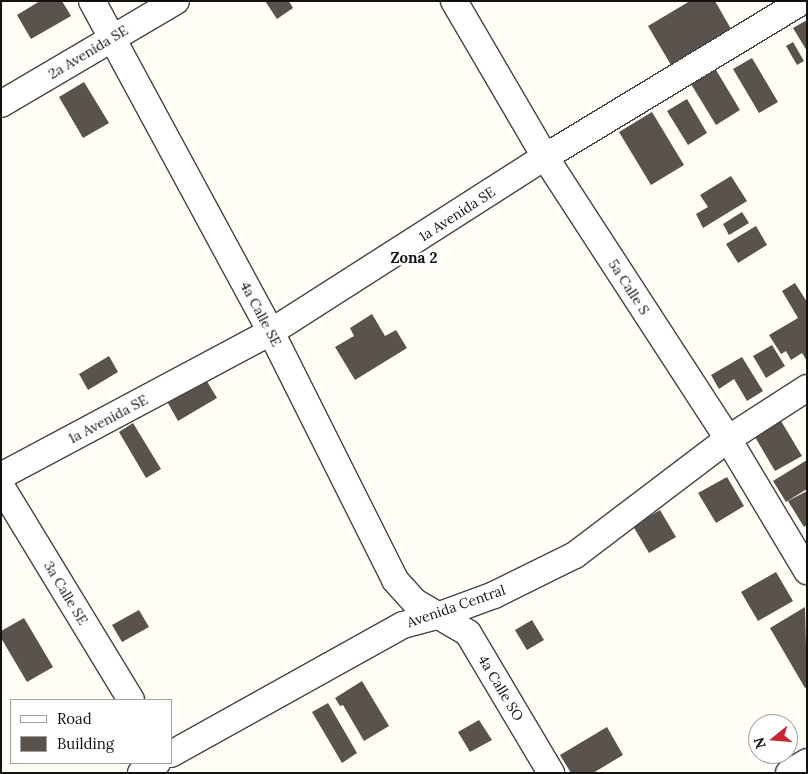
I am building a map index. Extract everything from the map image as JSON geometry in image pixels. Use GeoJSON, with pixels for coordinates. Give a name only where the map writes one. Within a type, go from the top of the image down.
{"type":"FeatureCollection","features":[{"type":"Feature","properties":{"kind":"street","name":"4a Calle SE"},"geometry":{"type":"LineString","coordinates":[[92,1],[271,332],[395,580],[416,602],[440,615]]}},
{"type":"Feature","properties":{"kind":"street","name":"2a Avenida SE"},"geometry":{"type":"LineString","coordinates":[[1,104],[176,1]]}},
{"type":"Feature","properties":{"kind":"street","name":"5a Calle S"},"geometry":{"type":"LineString","coordinates":[[454,1],[545,157],[728,439],[807,571]]}},
{"type":"Feature","properties":{"kind":"street","name":"1a Avenida SE"},"geometry":{"type":"LineString","coordinates":[[1,476],[271,332],[545,157],[803,1]]}},
{"type":"Feature","properties":{"kind":"street","name":"Avenida Central"},"geometry":{"type":"LineString","coordinates":[[172,753],[403,624],[440,615],[494,595],[575,555],[728,439],[807,388]]}},
{"type":"Feature","properties":{"kind":"street","name":"3a Calle SE"},"geometry":{"type":"LineString","coordinates":[[1,486],[130,699]]}},
{"type":"Feature","properties":{"kind":"street","name":"4a Calle SO"},"geometry":{"type":"LineString","coordinates":[[440,615],[468,633],[551,773]]}},
{"type":"Feature","properties":{"kind":"street"},"geometry":{"type":"LineString","coordinates":[[789,773],[807,762]]}},
{"type":"Feature","properties":{"kind":"street"},"geometry":{"type":"LineString","coordinates":[[141,773],[155,764]]}},
{"type":"Feature","properties":{"kind":"building"},"geometry":{"type":"Polygon","coordinates":[[[40,1],[62,1],[71,16],[31,39],[17,15],[40,1]]]}},
{"type":"Feature","properties":{"kind":"building"},"geometry":{"type":"Polygon","coordinates":[[[265,1],[289,1],[293,8],[277,19],[265,1]]]}},
{"type":"Feature","properties":{"kind":"building"},"geometry":{"type":"Polygon","coordinates":[[[690,1],[715,1],[731,29],[671,65],[648,26],[690,1]]]}},
{"type":"Feature","properties":{"kind":"building"},"geometry":{"type":"Polygon","coordinates":[[[807,20],[807,51],[793,28],[807,20]]]}},
{"type":"Feature","properties":{"kind":"building"},"geometry":{"type":"Polygon","coordinates":[[[793,42],[804,61],[797,65],[786,46],[793,42]]]}},
{"type":"Feature","properties":{"kind":"building"},"geometry":{"type":"Polygon","coordinates":[[[752,58],[778,102],[759,113],[733,69],[752,58]]]}},
{"type":"Feature","properties":{"kind":"building"},"geometry":{"type":"Polygon","coordinates":[[[716,70],[740,110],[716,125],[691,84],[716,70]]]}},
{"type":"Feature","properties":{"kind":"building"},"geometry":{"type":"Polygon","coordinates":[[[84,82],[109,123],[83,138],[59,97],[84,82]]]}},
{"type":"Feature","properties":{"kind":"building"},"geometry":{"type":"Polygon","coordinates":[[[687,99],[707,133],[688,145],[667,111],[687,99]]]}},
{"type":"Feature","properties":{"kind":"building"},"geometry":{"type":"Polygon","coordinates":[[[652,112],[684,165],[651,185],[619,132],[652,112]]]}},
{"type":"Feature","properties":{"kind":"building"},"geometry":{"type":"Polygon","coordinates":[[[731,176],[747,201],[703,228],[696,214],[708,207],[700,195],[731,176]]]}},
{"type":"Feature","properties":{"kind":"building"},"geometry":{"type":"Polygon","coordinates":[[[742,212],[749,223],[729,235],[723,224],[742,212]]]}},
{"type":"Feature","properties":{"kind":"building"},"geometry":{"type":"Polygon","coordinates":[[[756,226],[767,245],[738,263],[726,244],[756,226]]]}},
{"type":"Feature","properties":{"kind":"building"},"geometry":{"type":"Polygon","coordinates":[[[795,283],[807,302],[807,361],[802,353],[791,360],[786,351],[781,354],[769,335],[798,318],[782,291],[795,283]]]}},
{"type":"Feature","properties":{"kind":"building"},"geometry":{"type":"Polygon","coordinates":[[[372,314],[385,336],[396,330],[407,348],[355,380],[335,347],[354,336],[350,328],[372,314]]]}},
{"type":"Feature","properties":{"kind":"building"},"geometry":{"type":"Polygon","coordinates":[[[772,345],[785,366],[766,378],[753,356],[772,345]]]}},
{"type":"Feature","properties":{"kind":"building"},"geometry":{"type":"Polygon","coordinates":[[[109,356],[118,372],[88,390],[79,374],[109,356]]]}},
{"type":"Feature","properties":{"kind":"building"},"geometry":{"type":"Polygon","coordinates":[[[742,357],[763,391],[747,401],[734,379],[719,389],[711,375],[742,357]]]}},
{"type":"Feature","properties":{"kind":"building"},"geometry":{"type":"Polygon","coordinates":[[[202,373],[217,398],[178,421],[164,396],[202,373]]]}},
{"type":"Feature","properties":{"kind":"building"},"geometry":{"type":"Polygon","coordinates":[[[781,421],[802,456],[775,471],[755,437],[781,421]]]}},
{"type":"Feature","properties":{"kind":"building"},"geometry":{"type":"Polygon","coordinates":[[[133,423],[161,469],[146,478],[119,432],[133,423]]]}},
{"type":"Feature","properties":{"kind":"building"},"geometry":{"type":"Polygon","coordinates":[[[807,460],[807,489],[786,502],[773,481],[807,460]]]}},
{"type":"Feature","properties":{"kind":"building"},"geometry":{"type":"Polygon","coordinates":[[[727,477],[744,506],[716,523],[698,493],[727,477]]]}},
{"type":"Feature","properties":{"kind":"building"},"geometry":{"type":"Polygon","coordinates":[[[807,491],[807,525],[804,527],[788,501],[807,491]]]}},
{"type":"Feature","properties":{"kind":"building"},"geometry":{"type":"Polygon","coordinates":[[[660,510],[676,537],[649,553],[633,526],[660,510]]]}},
{"type":"Feature","properties":{"kind":"building"},"geometry":{"type":"Polygon","coordinates":[[[776,572],[793,601],[758,621],[741,592],[776,572]]]}},
{"type":"Feature","properties":{"kind":"building"},"geometry":{"type":"Polygon","coordinates":[[[805,607],[807,687],[805,688],[770,628],[805,607]]]}},
{"type":"Feature","properties":{"kind":"building"},"geometry":{"type":"Polygon","coordinates":[[[139,610],[149,627],[122,642],[112,625],[139,610]]]}},
{"type":"Feature","properties":{"kind":"building"},"geometry":{"type":"Polygon","coordinates":[[[24,618],[53,667],[27,682],[1,638],[1,631],[24,618]]]}},
{"type":"Feature","properties":{"kind":"building"},"geometry":{"type":"Polygon","coordinates":[[[532,620],[544,640],[527,650],[515,630],[532,620]]]}},
{"type":"Feature","properties":{"kind":"building"},"geometry":{"type":"Polygon","coordinates":[[[362,681],[389,726],[364,741],[343,705],[340,706],[335,698],[362,681]]]}},
{"type":"Feature","properties":{"kind":"building"},"geometry":{"type":"Polygon","coordinates":[[[328,703],[357,753],[342,763],[312,712],[328,703]]]}},
{"type":"Feature","properties":{"kind":"building"},"geometry":{"type":"Polygon","coordinates":[[[479,720],[492,740],[470,752],[458,732],[479,720]]]}},
{"type":"Feature","properties":{"kind":"building"},"geometry":{"type":"Polygon","coordinates":[[[607,727],[623,755],[593,773],[571,773],[560,755],[607,727]]]}},
{"type":"Feature","properties":{"kind":"district","name":"Zona 2"},"geometry":{"type":"Point","coordinates":[414,258]}}]}
